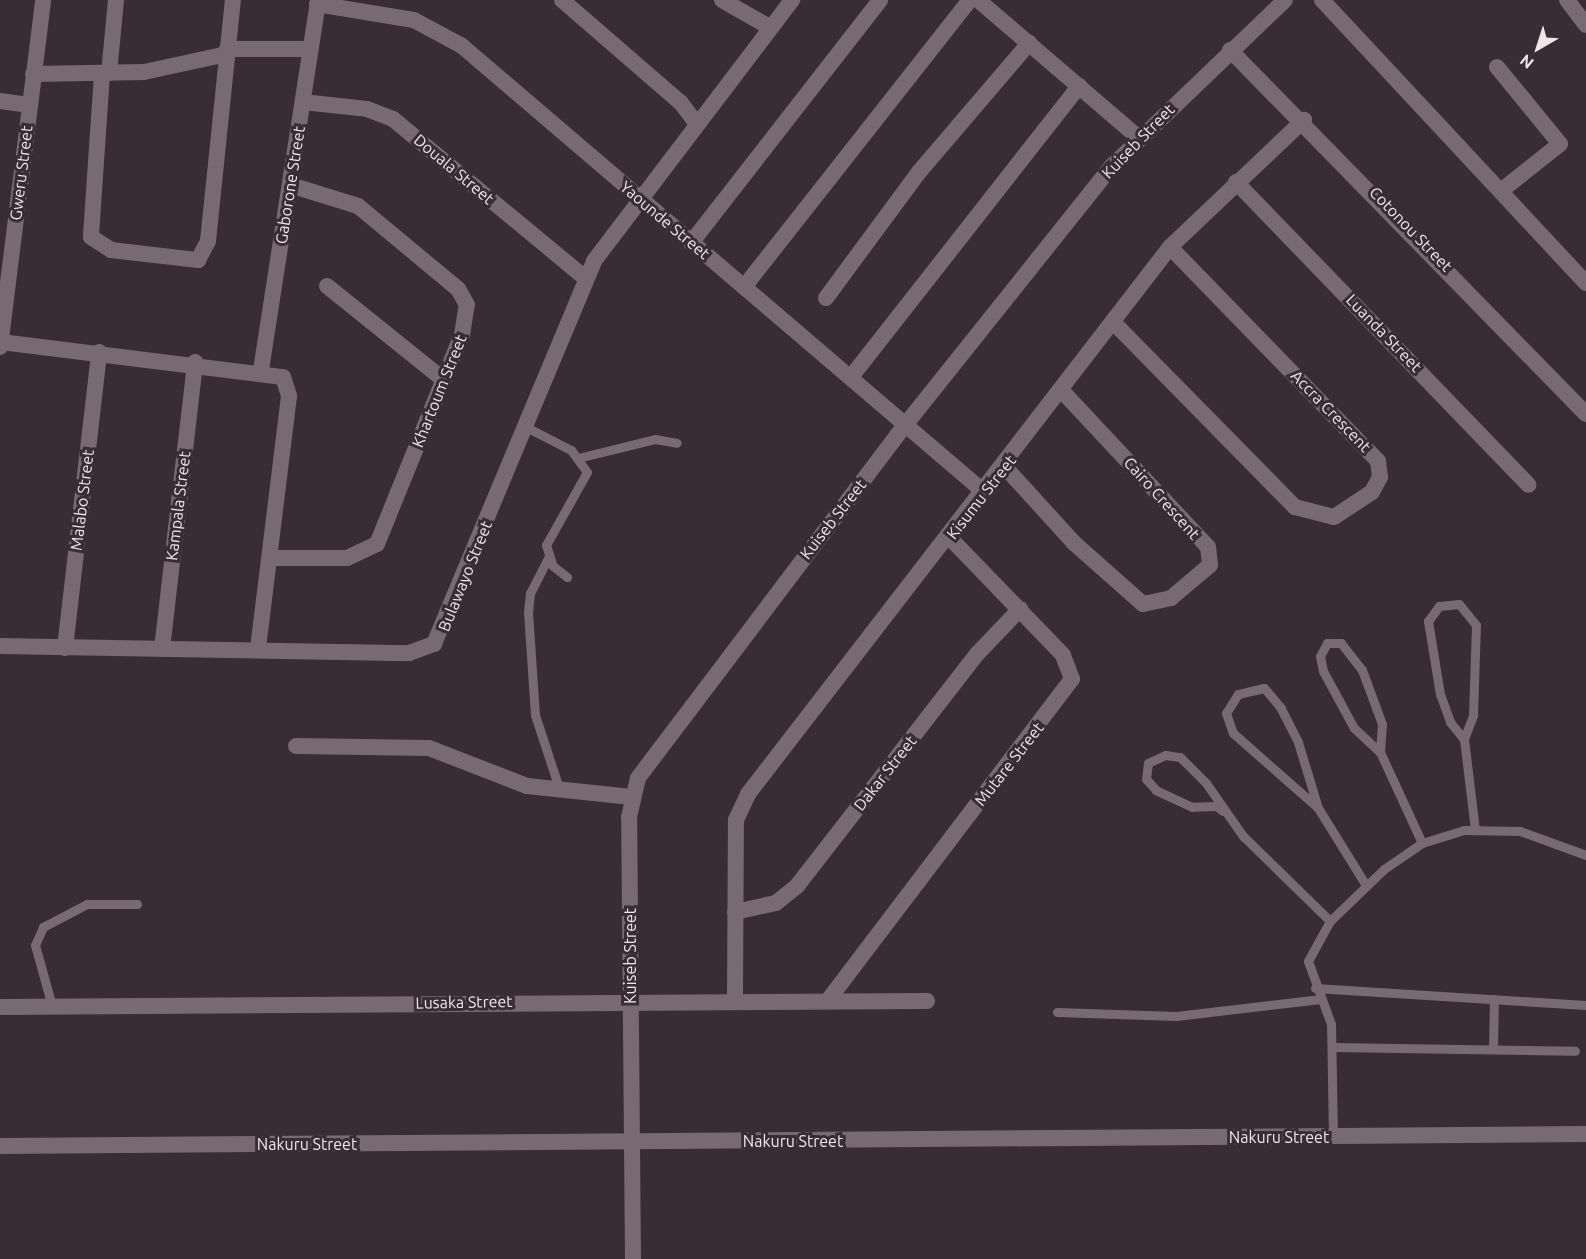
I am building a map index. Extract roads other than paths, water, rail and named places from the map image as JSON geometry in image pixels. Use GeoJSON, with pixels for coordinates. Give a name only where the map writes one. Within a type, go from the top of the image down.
{"type":"FeatureCollection","features":[{"type":"Feature","properties":{"kind":"street","name":"Gweru Street"},"geometry":{"type":"LineString","coordinates":[[0,347],[43,0]]}},
{"type":"Feature","properties":{"kind":"street"},"geometry":{"type":"LineString","coordinates":[[116,0],[105,74],[91,237],[103,249],[192,262],[204,254],[208,241],[233,0]]}},
{"type":"Feature","properties":{"kind":"street"},"geometry":{"type":"LineString","coordinates":[[562,0],[673,96],[696,124]]}},
{"type":"Feature","properties":{"kind":"street"},"geometry":{"type":"LineString","coordinates":[[723,0],[771,28]]}},
{"type":"Feature","properties":{"kind":"street","name":"Bulawayo Street"},"geometry":{"type":"LineString","coordinates":[[0,646],[409,653],[434,644],[526,427],[585,278],[640,199],[687,144],[696,124],[792,0]]}},
{"type":"Feature","properties":{"kind":"street"},"geometry":{"type":"LineString","coordinates":[[691,243],[880,0]]}},
{"type":"Feature","properties":{"kind":"street"},"geometry":{"type":"LineString","coordinates":[[744,287],[970,0]]}},
{"type":"Feature","properties":{"kind":"street"},"geometry":{"type":"LineString","coordinates":[[978,0],[1138,137]]}},
{"type":"Feature","properties":{"kind":"street","name":"Kuiseb Street"},"geometry":{"type":"LineString","coordinates":[[633,1259],[630,1000],[631,797],[656,748],[906,424],[1138,137],[1285,0]]}},
{"type":"Feature","properties":{"kind":"street"},"geometry":{"type":"LineString","coordinates":[[1322,0],[1502,190],[1586,283]]}},
{"type":"Feature","properties":{"kind":"street"},"geometry":{"type":"LineString","coordinates":[[1566,0],[1586,25]]}},
{"type":"Feature","properties":{"kind":"street","name":"Yaounde Street"},"geometry":{"type":"LineString","coordinates":[[318,2],[396,15],[447,35],[984,492]]}},
{"type":"Feature","properties":{"kind":"street","name":"Gaborone Street"},"geometry":{"type":"LineString","coordinates":[[261,370],[318,2]]}},
{"type":"Feature","properties":{"kind":"street"},"geometry":{"type":"LineString","coordinates":[[826,297],[919,172],[1029,43]]}},
{"type":"Feature","properties":{"kind":"street"},"geometry":{"type":"LineString","coordinates":[[33,74],[144,72],[227,52],[309,50]]}},
{"type":"Feature","properties":{"kind":"street","name":"Cotonou Street"},"geometry":{"type":"LineString","coordinates":[[1230,50],[1304,120],[1586,414]]}},
{"type":"Feature","properties":{"kind":"street"},"geometry":{"type":"LineString","coordinates":[[1497,67],[1560,144],[1502,190]]}},
{"type":"Feature","properties":{"kind":"street"},"geometry":{"type":"LineString","coordinates":[[851,377],[1079,86]]}},
{"type":"Feature","properties":{"kind":"street"},"geometry":{"type":"LineString","coordinates":[[0,101],[29,105]]}},
{"type":"Feature","properties":{"kind":"street","name":"Douala Street"},"geometry":{"type":"LineString","coordinates":[[303,102],[367,109],[393,119],[585,278]]}},
{"type":"Feature","properties":{"kind":"street","name":"Kisumu Street"},"geometry":{"type":"LineString","coordinates":[[735,998],[735,912],[740,807],[1114,324],[1170,247],[1304,120]]}},
{"type":"Feature","properties":{"kind":"street","name":"Luanda Street"},"geometry":{"type":"LineString","coordinates":[[1236,182],[1529,485]]}},
{"type":"Feature","properties":{"kind":"street","name":"Khartoum Street"},"geometry":{"type":"LineString","coordinates":[[270,558],[359,556],[377,544],[465,324],[465,297],[358,206],[290,184]]}},
{"type":"Feature","properties":{"kind":"street","name":"Accra Crescent"},"geometry":{"type":"LineString","coordinates":[[1114,324],[1295,507],[1334,517],[1372,492],[1380,477],[1378,461],[1170,247]]}},
{"type":"Feature","properties":{"kind":"street"},"geometry":{"type":"LineString","coordinates":[[327,286],[444,380]]}},
{"type":"Feature","properties":{"kind":"street"},"geometry":{"type":"LineString","coordinates":[[1,342],[195,362],[261,370],[282,376],[289,388],[258,650]]}},
{"type":"Feature","properties":{"kind":"street","name":"Malabo Street"},"geometry":{"type":"LineString","coordinates":[[64,648],[99,352]]}},
{"type":"Feature","properties":{"kind":"street","name":"Kampala Street"},"geometry":{"type":"LineString","coordinates":[[162,649],[195,362]]}},
{"type":"Feature","properties":{"kind":"street","name":"Cairo Crescent"},"geometry":{"type":"LineString","coordinates":[[1004,466],[1074,543],[1143,604],[1171,598],[1210,565],[1208,547],[1062,391]]}},
{"type":"Feature","properties":{"kind":"street","name":"Mutare Street"},"geometry":{"type":"LineString","coordinates":[[829,999],[859,954],[1068,688],[1069,663],[949,537]]}},
{"type":"Feature","properties":{"kind":"street","name":"Dakar Street"},"geometry":{"type":"LineString","coordinates":[[735,912],[776,903],[798,886],[978,653],[1020,609]]}},
{"type":"Feature","properties":{"kind":"street"},"geometry":{"type":"LineString","coordinates":[[296,746],[429,748],[527,786],[631,797]]}},
{"type":"Feature","properties":{"kind":"street","name":"Lusaka Street"},"geometry":{"type":"LineString","coordinates":[[0,1007],[735,998],[927,1001]]}},
{"type":"Feature","properties":{"kind":"street","name":"Nakuru Street"},"geometry":{"type":"LineString","coordinates":[[0,1146],[1586,1134]]}},
{"type":"Feature","properties":{"kind":"lane"},"geometry":{"type":"LineString","coordinates":[[526,427],[578,458],[586,478],[546,545],[548,558],[530,593],[528,612],[536,715],[560,791]]}},
{"type":"Feature","properties":{"kind":"lane"},"geometry":{"type":"LineString","coordinates":[[578,458],[655,439],[677,443]]}},
{"type":"Feature","properties":{"kind":"lane"},"geometry":{"type":"LineString","coordinates":[[548,558],[567,577]]}},
{"type":"Feature","properties":{"kind":"lane"},"geometry":{"type":"LineString","coordinates":[[1464,739],[1450,722],[1440,694],[1428,621],[1439,606],[1459,604],[1476,625],[1473,715],[1464,739],[1475,830]]}},
{"type":"Feature","properties":{"kind":"lane"},"geometry":{"type":"LineString","coordinates":[[1380,752],[1382,724],[1362,670],[1346,647],[1327,643],[1320,656],[1323,671],[1354,728],[1380,752],[1422,843]]}},
{"type":"Feature","properties":{"kind":"lane"},"geometry":{"type":"LineString","coordinates":[[1318,808],[1233,733],[1226,713],[1238,694],[1264,688],[1281,708],[1298,742],[1318,808],[1366,885]]}},
{"type":"Feature","properties":{"kind":"lane"},"geometry":{"type":"LineString","coordinates":[[1223,812],[1206,783],[1180,757],[1165,755],[1148,763],[1146,779],[1156,790],[1192,807],[1216,806],[1330,921]]}},
{"type":"Feature","properties":{"kind":"lane"},"geometry":{"type":"LineString","coordinates":[[1333,1136],[1333,1047],[1321,999],[1315,988],[1308,961],[1330,921],[1366,885],[1422,843],[1475,830],[1520,831],[1586,855]]}},
{"type":"Feature","properties":{"kind":"lane"},"geometry":{"type":"LineString","coordinates":[[52,1006],[35,945],[43,927],[87,904],[137,904]]}},
{"type":"Feature","properties":{"kind":"lane"},"geometry":{"type":"LineString","coordinates":[[1315,988],[1586,1005]]}},
{"type":"Feature","properties":{"kind":"lane"},"geometry":{"type":"LineString","coordinates":[[1058,1012],[1176,1016],[1321,999]]}},
{"type":"Feature","properties":{"kind":"lane"},"geometry":{"type":"LineString","coordinates":[[1493,1049],[1494,999]]}},
{"type":"Feature","properties":{"kind":"lane"},"geometry":{"type":"LineString","coordinates":[[1333,1047],[1575,1050]]}}]}
